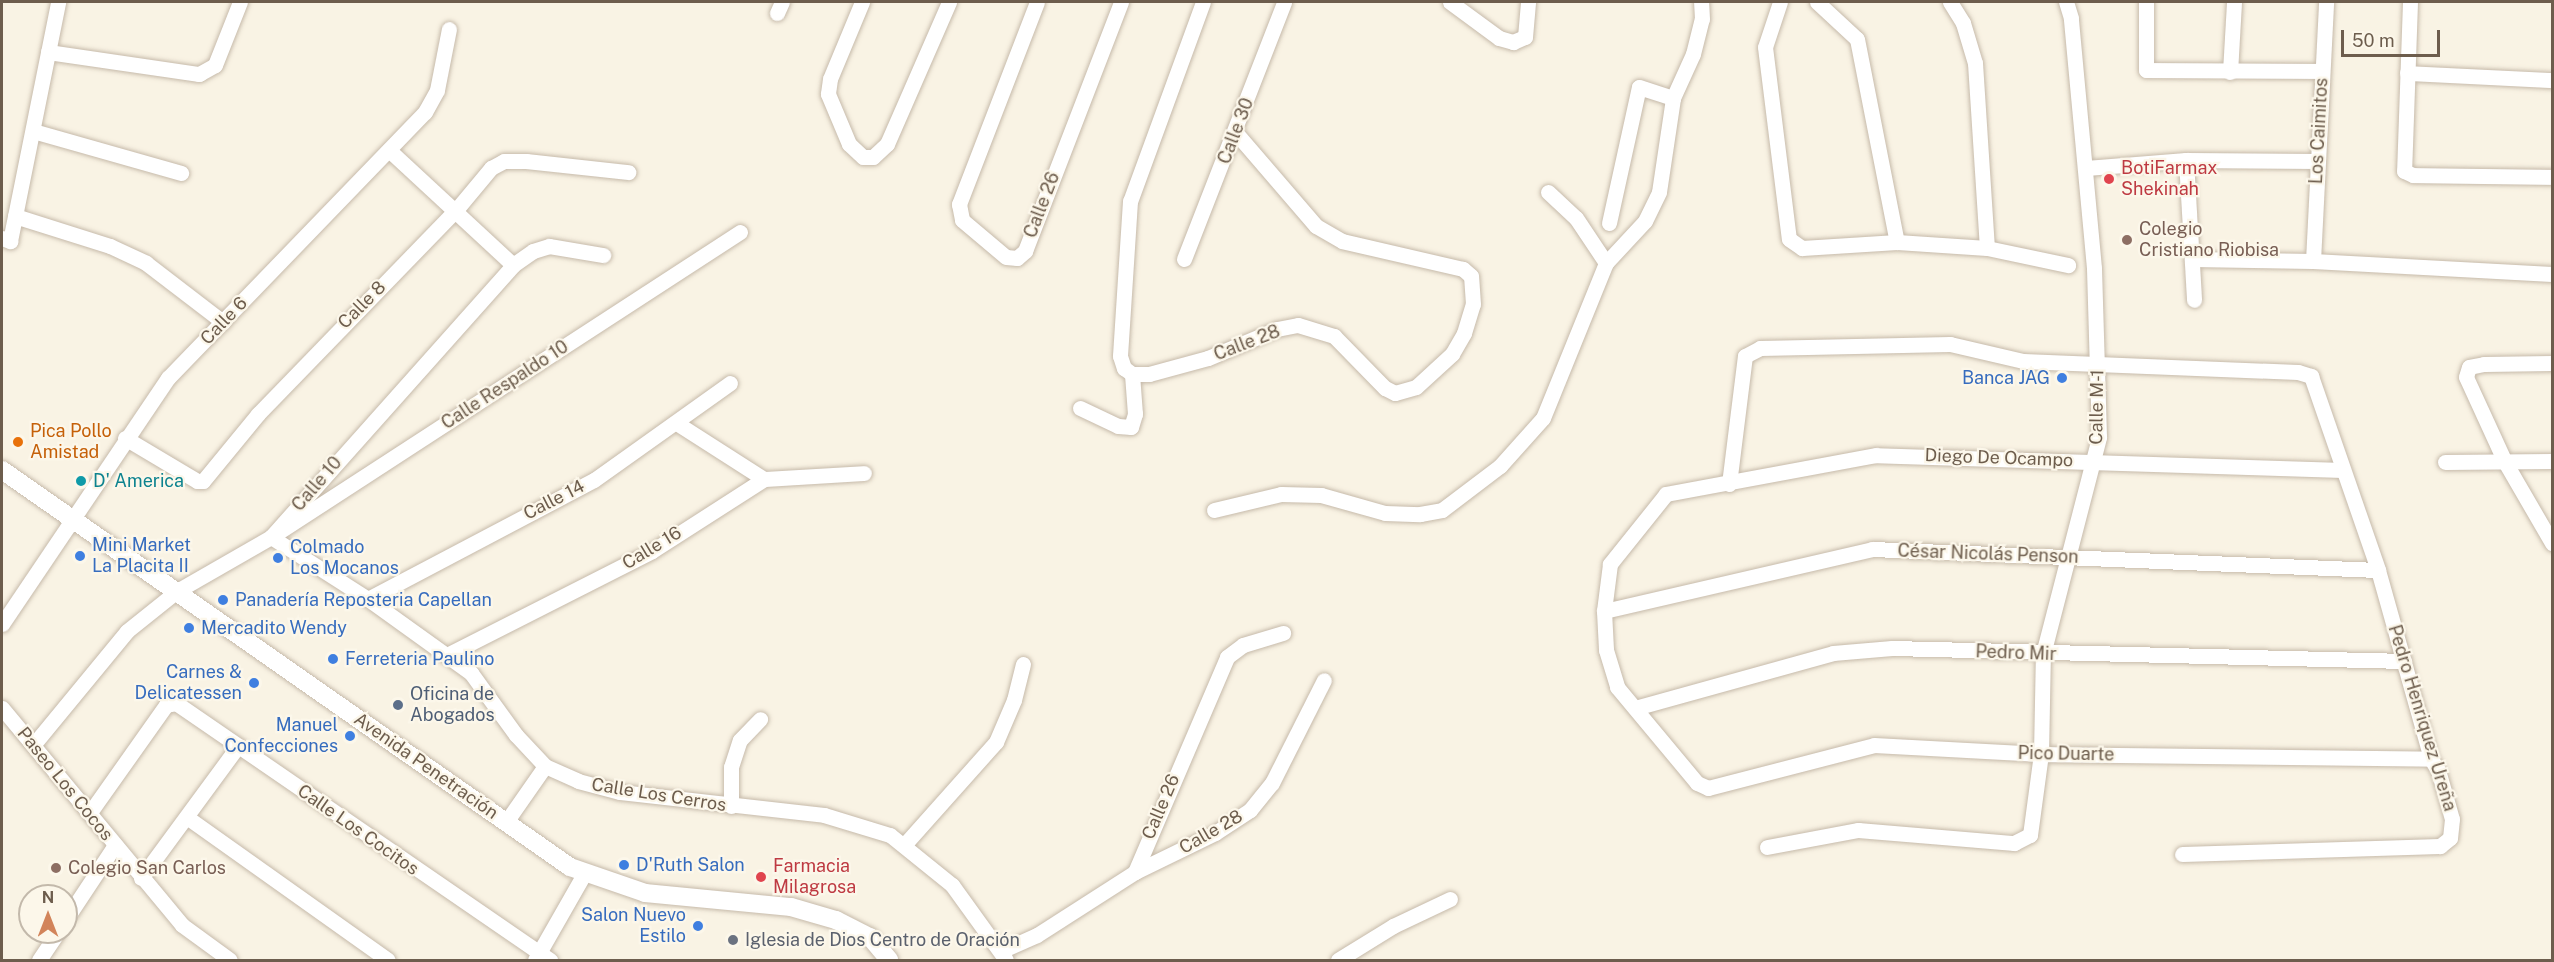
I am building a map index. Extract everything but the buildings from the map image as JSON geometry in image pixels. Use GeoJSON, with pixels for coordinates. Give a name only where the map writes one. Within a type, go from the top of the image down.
{"type":"FeatureCollection","features":[{"type":"Feature","properties":{"kind":"street"},"geometry":{"type":"LineString","coordinates":[[2,238],[10,241],[58,2]]}},
{"type":"Feature","properties":{"kind":"street"},"geometry":{"type":"LineString","coordinates":[[48,52],[189,74],[208,71],[215,65],[240,2]]}},
{"type":"Feature","properties":{"kind":"street"},"geometry":{"type":"LineString","coordinates":[[862,2],[830,79],[828,93],[849,144],[863,157],[873,157],[887,144],[950,2]]}},
{"type":"Feature","properties":{"kind":"street","name":"Calle 26"},"geometry":{"type":"LineString","coordinates":[[1037,2],[959,204],[962,220],[1006,257],[1017,258],[1025,251],[1121,2]]}},
{"type":"Feature","properties":{"kind":"street"},"geometry":{"type":"LineString","coordinates":[[1080,408],[1118,426],[1131,427],[1135,414],[1132,374],[1124,368],[1120,356],[1130,201],[1203,2]]}},
{"type":"Feature","properties":{"kind":"street"},"geometry":{"type":"LineString","coordinates":[[1450,2],[1499,38],[1513,42],[1525,37],[1528,2]]}},
{"type":"Feature","properties":{"kind":"street"},"geometry":{"type":"LineString","coordinates":[[1214,510],[1281,494],[1321,495],[1385,513],[1420,514],[1452,504],[1500,466],[1543,418],[1606,263],[1645,221],[1659,192],[1673,98],[1693,54],[1702,19],[1701,2]]}},
{"type":"Feature","properties":{"kind":"street"},"geometry":{"type":"LineString","coordinates":[[1780,2],[1765,48],[1789,239],[1802,248],[1897,242],[1987,248],[2068,265]]}},
{"type":"Feature","properties":{"kind":"street"},"geometry":{"type":"LineString","coordinates":[[1817,2],[1857,39],[1897,242]]}},
{"type":"Feature","properties":{"kind":"street"},"geometry":{"type":"LineString","coordinates":[[1950,2],[1963,23],[1975,63],[1987,248]]}},
{"type":"Feature","properties":{"kind":"street","name":"Calle M-1"},"geometry":{"type":"LineString","coordinates":[[1767,847],[1858,830],[2024,840],[2030,835],[2041,754],[2043,654],[2066,557],[2095,461],[2097,362],[2086,168],[2071,18],[2066,2]]}},
{"type":"Feature","properties":{"kind":"street"},"geometry":{"type":"LineString","coordinates":[[2146,2],[2146,69],[2322,72]]}},
{"type":"Feature","properties":{"kind":"street"},"geometry":{"type":"LineString","coordinates":[[2230,72],[2234,2]]}},
{"type":"Feature","properties":{"kind":"street","name":"Los Caimitos"},"geometry":{"type":"LineString","coordinates":[[2313,261],[2325,2]]}},
{"type":"Feature","properties":{"kind":"street"},"geometry":{"type":"LineString","coordinates":[[2410,2],[2404,171],[2413,175],[2553,177]]}},
{"type":"Feature","properties":{"kind":"street","name":"Calle 30"},"geometry":{"type":"LineString","coordinates":[[1184,259],[1236,133],[1280,3]]}},
{"type":"Feature","properties":{"kind":"street","name":"Calle 6"},"geometry":{"type":"LineString","coordinates":[[2,624],[125,438],[168,378],[425,112],[437,90],[448,29]]}},
{"type":"Feature","properties":{"kind":"street"},"geometry":{"type":"LineString","coordinates":[[2407,74],[2553,80]]}},
{"type":"Feature","properties":{"kind":"street"},"geometry":{"type":"LineString","coordinates":[[1609,223],[1639,87],[1673,98]]}},
{"type":"Feature","properties":{"kind":"street"},"geometry":{"type":"LineString","coordinates":[[33,131],[181,173]]}},
{"type":"Feature","properties":{"kind":"street","name":"Calle 28"},"geometry":{"type":"LineString","coordinates":[[1132,374],[1149,374],[1208,358],[1277,329],[1298,325],[1335,336],[1385,388],[1395,393],[1416,387],[1452,354],[1464,333],[1473,304],[1471,276],[1463,269],[1342,241],[1316,226],[1236,133]]}},
{"type":"Feature","properties":{"kind":"street"},"geometry":{"type":"LineString","coordinates":[[389,150],[513,265]]}},
{"type":"Feature","properties":{"kind":"street"},"geometry":{"type":"LineString","coordinates":[[2086,168],[2186,160],[2318,161]]}},
{"type":"Feature","properties":{"kind":"street"},"geometry":{"type":"LineString","coordinates":[[2186,160],[2194,300]]}},
{"type":"Feature","properties":{"kind":"street","name":"Calle 8"},"geometry":{"type":"LineString","coordinates":[[125,438],[197,481],[209,477],[258,414],[456,210],[490,168],[504,161],[628,172]]}},
{"type":"Feature","properties":{"kind":"street"},"geometry":{"type":"LineString","coordinates":[[1548,192],[1576,218],[1606,263]]}},
{"type":"Feature","properties":{"kind":"street"},"geometry":{"type":"LineString","coordinates":[[15,216],[110,246],[146,263],[223,322]]}},
{"type":"Feature","properties":{"kind":"street","name":"Calle Respaldo 10"},"geometry":{"type":"LineString","coordinates":[[271,537],[740,232]]}},
{"type":"Feature","properties":{"kind":"street","name":"Calle 10"},"geometry":{"type":"LineString","coordinates":[[34,744],[109,649],[177,591],[271,537],[513,265],[533,251],[549,246],[603,255]]}},
{"type":"Feature","properties":{"kind":"street"},"geometry":{"type":"LineString","coordinates":[[2192,259],[2313,261],[2553,274]]}},
{"type":"Feature","properties":{"kind":"street"},"geometry":{"type":"LineString","coordinates":[[1729,484],[1745,356],[1760,348],[1950,344],[2023,361],[2097,362]]}},
{"type":"Feature","properties":{"kind":"street","name":"Pedro Henriquez Ureña"},"geometry":{"type":"LineString","coordinates":[[2097,362],[2298,372],[2311,376],[2378,570],[2431,759],[2438,770],[2452,819],[2450,838],[2440,846],[2182,854]]}},
{"type":"Feature","properties":{"kind":"street"},"geometry":{"type":"LineString","coordinates":[[2553,363],[2469,367],[2466,377],[2505,462],[2553,543]]}},
{"type":"Feature","properties":{"kind":"street","name":"Calle 14"},"geometry":{"type":"LineString","coordinates":[[368,599],[594,480],[678,424],[730,383]]}},
{"type":"Feature","properties":{"kind":"street"},"geometry":{"type":"LineString","coordinates":[[678,424],[764,478],[864,473]]}},
{"type":"Feature","properties":{"kind":"street","name":"Diego De Ocampo"},"geometry":{"type":"LineString","coordinates":[[1708,788],[1697,783],[1617,687],[1606,650],[1604,611],[1610,564],[1659,499],[1666,494],[1729,484],[1876,454],[2343,470]]}},
{"type":"Feature","properties":{"kind":"street"},"geometry":{"type":"LineString","coordinates":[[2445,462],[2553,461]]}},
{"type":"Feature","properties":{"kind":"street","name":"Avenida Penetración"},"geometry":{"type":"LineString","coordinates":[[2,470],[584,874],[645,893],[791,907],[836,920],[870,937],[889,960]]}},
{"type":"Feature","properties":{"kind":"street","name":"Calle 16"},"geometry":{"type":"LineString","coordinates":[[447,655],[652,551],[764,478]]}},
{"type":"Feature","properties":{"kind":"street","name":"Calle Los Cerros"},"geometry":{"type":"LineString","coordinates":[[271,537],[368,599],[471,673],[516,735],[545,766],[578,782],[620,792],[824,815],[856,822],[905,844],[952,885],[1003,956]]}},
{"type":"Feature","properties":{"kind":"street","name":"César Nicolás Penson"},"geometry":{"type":"LineString","coordinates":[[1604,611],[1872,549],[2378,570]]}},
{"type":"Feature","properties":{"kind":"street","name":"Calle 26"},"geometry":{"type":"LineString","coordinates":[[1135,872],[1227,657],[1243,645],[1283,633]]}},
{"type":"Feature","properties":{"kind":"street","name":"Pedro Mir"},"geometry":{"type":"LineString","coordinates":[[1635,708],[1833,653],[1892,648],[2043,654],[2404,661]]}},
{"type":"Feature","properties":{"kind":"street"},"geometry":{"type":"LineString","coordinates":[[905,844],[996,742],[1014,700],[1023,664]]}},
{"type":"Feature","properties":{"kind":"street","name":"Calle 28"},"geometry":{"type":"LineString","coordinates":[[1135,872],[1215,833],[1250,810],[1272,783],[1324,680]]}},
{"type":"Feature","properties":{"kind":"street","name":"Calle Los Cocitos"},"geometry":{"type":"LineString","coordinates":[[91,811],[166,705],[176,703],[541,958]]}},
{"type":"Feature","properties":{"kind":"street","name":"Paseo Los Cocos"},"geometry":{"type":"LineString","coordinates":[[2,708],[91,811],[141,878],[182,925],[230,960]]}},
{"type":"Feature","properties":{"kind":"street"},"geometry":{"type":"LineString","coordinates":[[731,806],[734,758],[740,740],[760,719]]}},
{"type":"Feature","properties":{"kind":"street"},"geometry":{"type":"LineString","coordinates":[[141,878],[188,818],[238,746]]}},
{"type":"Feature","properties":{"kind":"street","name":"Pico Duarte"},"geometry":{"type":"LineString","coordinates":[[1708,788],[1874,746],[2041,754],[2431,759]]}},
{"type":"Feature","properties":{"kind":"street"},"geometry":{"type":"LineString","coordinates":[[506,822],[545,766]]}},
{"type":"Feature","properties":{"kind":"street"},"geometry":{"type":"LineString","coordinates":[[188,818],[388,960]]}},
{"type":"Feature","properties":{"kind":"street"},"geometry":{"type":"LineString","coordinates":[[78,901],[115,845]]}},
{"type":"Feature","properties":{"kind":"street"},"geometry":{"type":"LineString","coordinates":[[1003,956],[1135,872]]}},
{"type":"Feature","properties":{"kind":"street"},"geometry":{"type":"LineString","coordinates":[[541,958],[584,874]]}},
{"type":"Feature","properties":{"kind":"street"},"geometry":{"type":"LineString","coordinates":[[1338,960],[1393,926],[1450,899]]}},
{"type":"Feature","properties":{"kind":"street"},"geometry":{"type":"LineString","coordinates":[[39,960],[49,944]]}},
{"type":"Feature","properties":{"kind":"place","name":"BotiFarmax Shekinah"},"geometry":{"type":"Point","coordinates":[2109,179]}},
{"type":"Feature","properties":{"kind":"place","name":"Colegio Cristiano Riobisa"},"geometry":{"type":"Point","coordinates":[2127,240]}},
{"type":"Feature","properties":{"kind":"place","name":"Banca JAG"},"geometry":{"type":"Point","coordinates":[2062,378]}},
{"type":"Feature","properties":{"kind":"place","name":"Pica Pollo Amistad"},"geometry":{"type":"Point","coordinates":[18,442]}},
{"type":"Feature","properties":{"kind":"place","name":"D' America"},"geometry":{"type":"Point","coordinates":[81,481]}},
{"type":"Feature","properties":{"kind":"place","name":"Mini Market La Placita II"},"geometry":{"type":"Point","coordinates":[80,556]}},
{"type":"Feature","properties":{"kind":"place","name":"Colmado Los Mocanos"},"geometry":{"type":"Point","coordinates":[278,558]}},
{"type":"Feature","properties":{"kind":"place","name":"Panadería Reposteria Capellan"},"geometry":{"type":"Point","coordinates":[223,600]}},
{"type":"Feature","properties":{"kind":"place","name":"Mercadito Wendy"},"geometry":{"type":"Point","coordinates":[189,628]}},
{"type":"Feature","properties":{"kind":"place","name":"Ferreteria Paulino"},"geometry":{"type":"Point","coordinates":[333,659]}},
{"type":"Feature","properties":{"kind":"place","name":"Carnes & Delicatessen"},"geometry":{"type":"Point","coordinates":[254,683]}},
{"type":"Feature","properties":{"kind":"place","name":"Oficina de Abogados"},"geometry":{"type":"Point","coordinates":[398,705]}},
{"type":"Feature","properties":{"kind":"place","name":"Manuel Confecciones"},"geometry":{"type":"Point","coordinates":[350,736]}},
{"type":"Feature","properties":{"kind":"place","name":"D'Ruth Salon"},"geometry":{"type":"Point","coordinates":[624,865]}},
{"type":"Feature","properties":{"kind":"place","name":"Colegio San Carlos"},"geometry":{"type":"Point","coordinates":[56,868]}},
{"type":"Feature","properties":{"kind":"place","name":"Farmacia Milagrosa"},"geometry":{"type":"Point","coordinates":[761,877]}},
{"type":"Feature","properties":{"kind":"place","name":"Salon Nuevo Estilo"},"geometry":{"type":"Point","coordinates":[698,926]}},
{"type":"Feature","properties":{"kind":"place","name":"Iglesia de Dios Centro de Oración"},"geometry":{"type":"Point","coordinates":[733,940]}}]}
